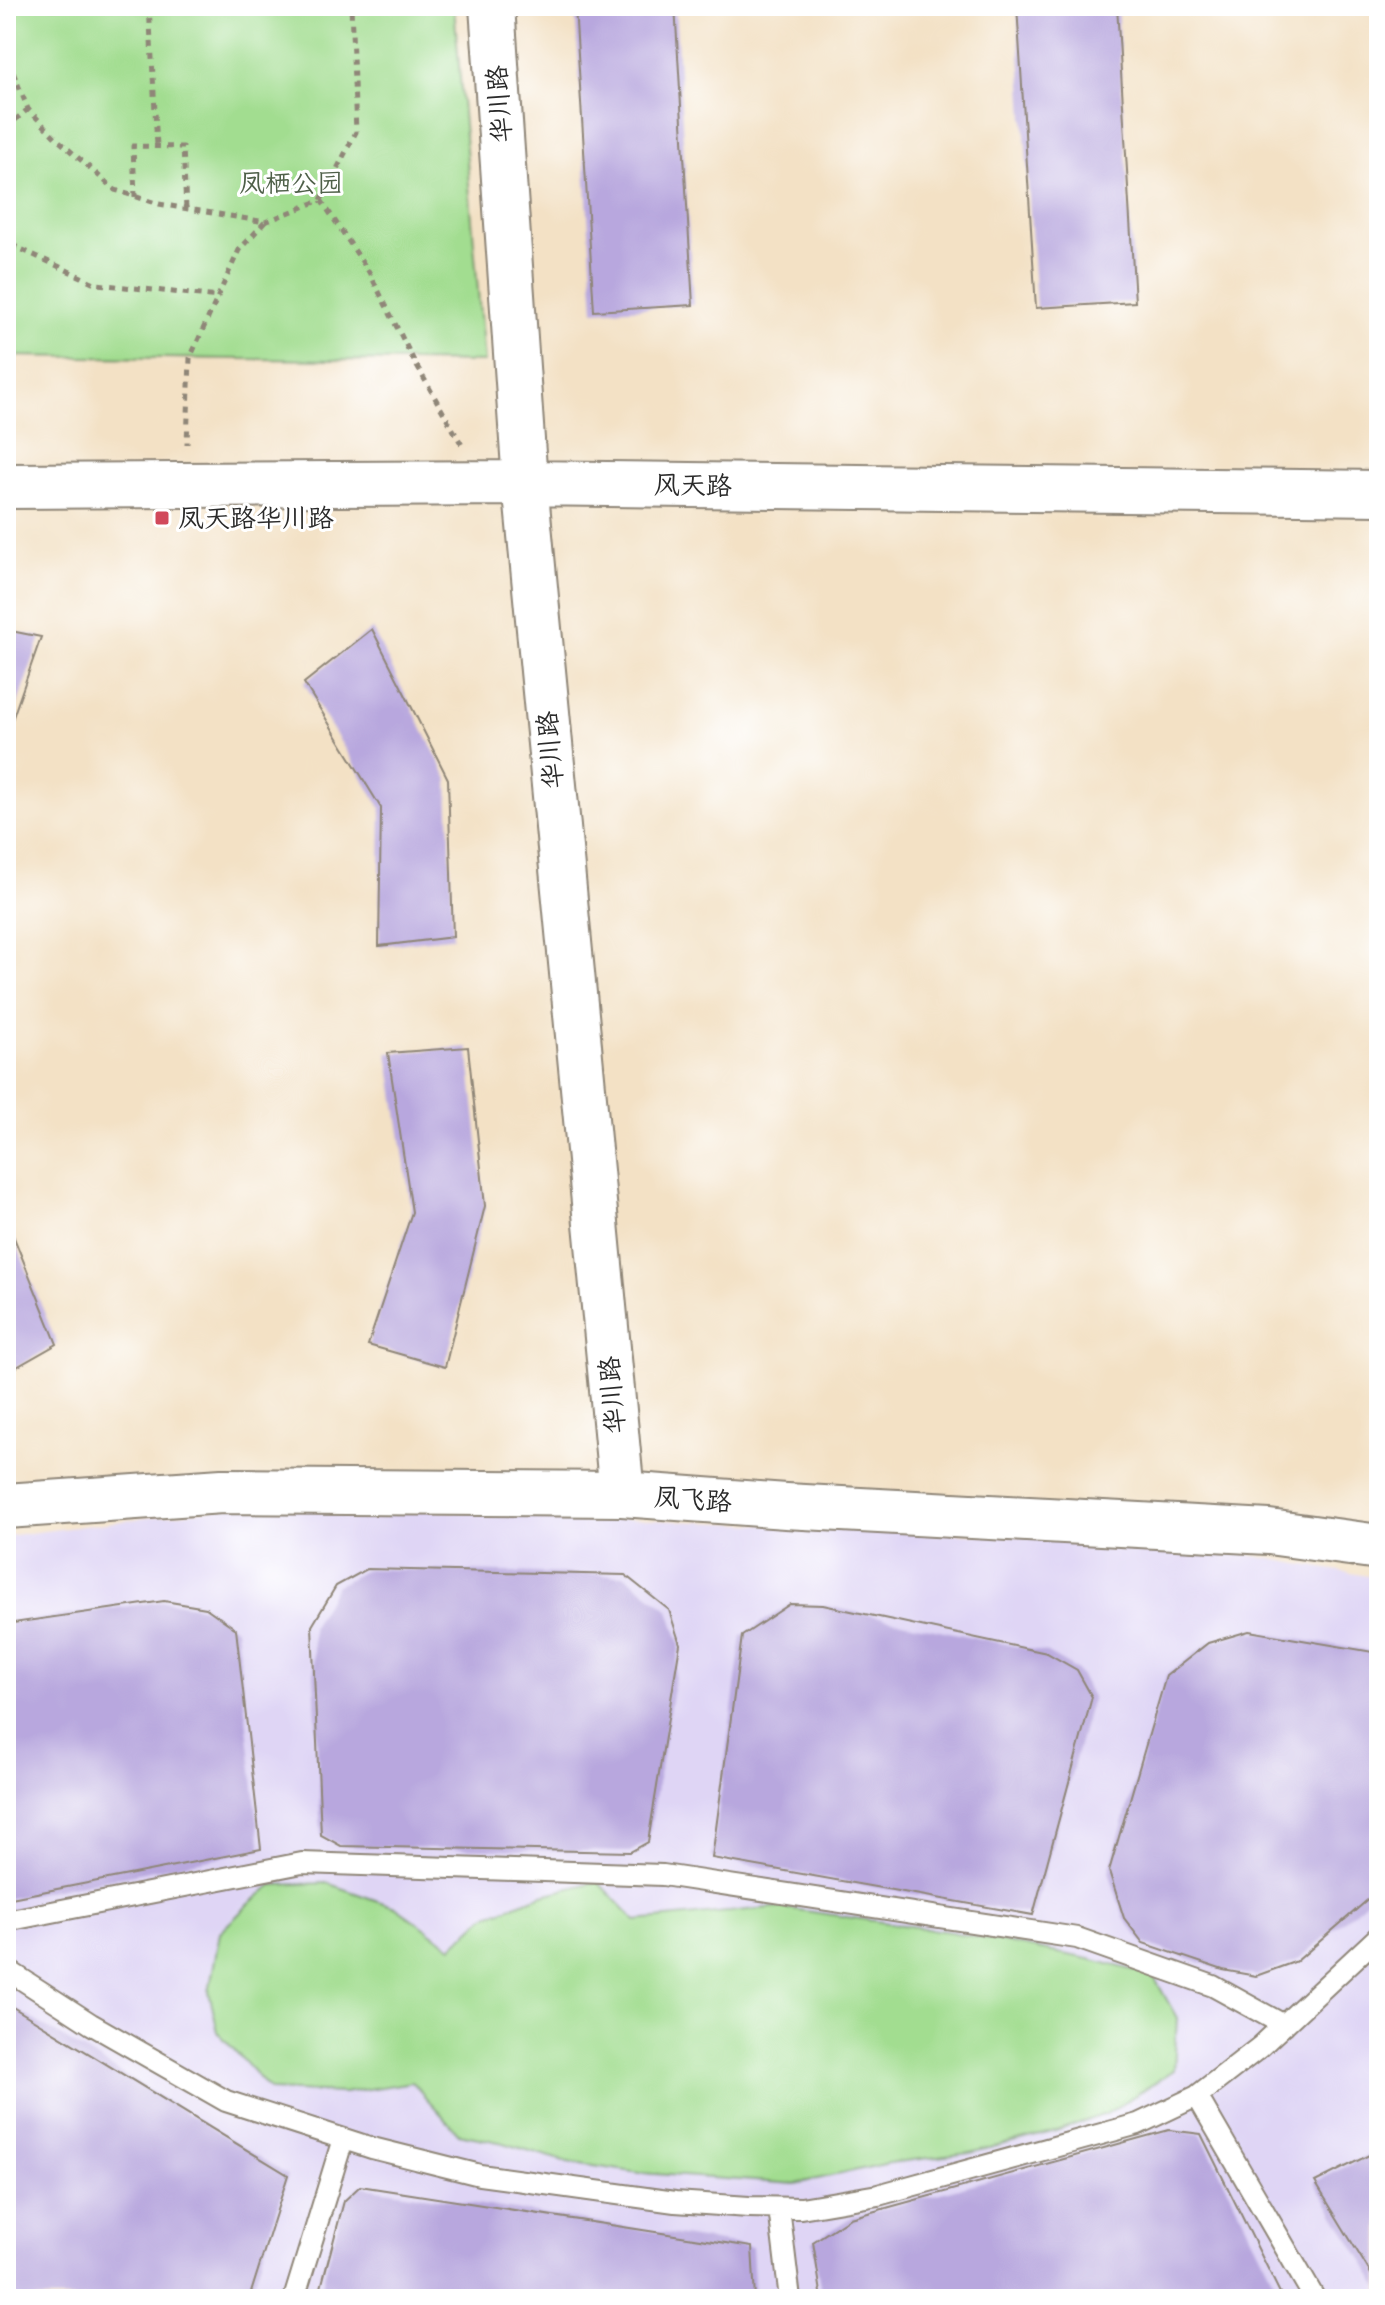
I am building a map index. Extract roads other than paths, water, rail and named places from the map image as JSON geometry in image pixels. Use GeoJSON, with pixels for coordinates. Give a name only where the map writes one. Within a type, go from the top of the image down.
{"type":"FeatureCollection","features":[{"type":"Feature","properties":{"kind":"street","name":"华川路"},"geometry":{"type":"LineString","coordinates":[[492,6],[504,483],[622,1494]]}},
{"type":"Feature","properties":{"kind":"street","name":"风天路"},"geometry":{"type":"LineString","coordinates":[[6,486],[504,483],[1379,493]]}},
{"type":"Feature","properties":{"kind":"street","name":"凤飞路"},"geometry":{"type":"LineString","coordinates":[[6,1506],[222,1491],[622,1494],[1269,1532],[1379,1547]]}},
{"type":"Feature","properties":{"kind":"lane"},"geometry":{"type":"LineString","coordinates":[[6,1921],[302,1863],[663,1875],[1077,1938],[1213,1986],[1284,2025]]}},
{"type":"Feature","properties":{"kind":"lane"},"geometry":{"type":"LineString","coordinates":[[6,1969],[91,2024],[226,2101],[343,2139],[480,2175],[675,2202],[801,2208],[878,2195],[1138,2124],[1197,2096],[1260,2047],[1379,1936]]}},
{"type":"Feature","properties":{"kind":"lane"},"geometry":{"type":"LineString","coordinates":[[1197,2096],[1315,2299]]}},
{"type":"Feature","properties":{"kind":"lane"},"geometry":{"type":"LineString","coordinates":[[294,2299],[343,2139]]}},
{"type":"Feature","properties":{"kind":"lane"},"geometry":{"type":"LineString","coordinates":[[779,2208],[790,2299]]}},
{"type":"Feature","properties":{"kind":"place","name":"凤天路华川路"},"geometry":{"type":"Point","coordinates":[162,518]}},
{"type":"Feature","properties":{"kind":"park label","name":"凤栖公园"},"geometry":{"type":"Point","coordinates":[291,183]}}]}
